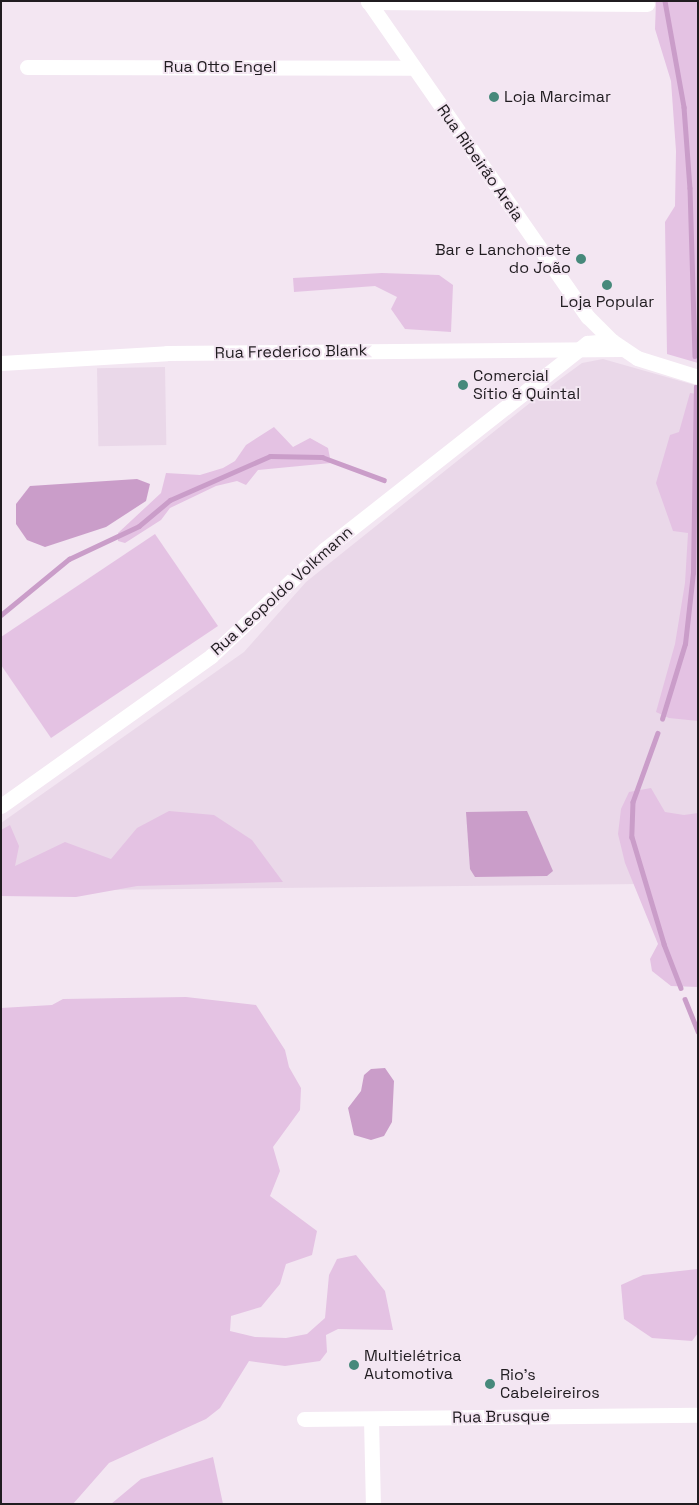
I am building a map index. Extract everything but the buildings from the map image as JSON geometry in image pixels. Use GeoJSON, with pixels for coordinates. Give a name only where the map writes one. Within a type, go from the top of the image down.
{"type":"FeatureCollection","features":[{"type":"Feature","properties":{"kind":"street"},"geometry":{"type":"LineString","coordinates":[[368,2],[647,4]]}},
{"type":"Feature","properties":{"kind":"street","name":"Rua Ribeirão Areia"},"geometry":{"type":"LineString","coordinates":[[368,2],[574,300],[617,345],[653,365],[698,377]]}},
{"type":"Feature","properties":{"kind":"street","name":"Rua Otto Engel"},"geometry":{"type":"LineString","coordinates":[[27,67],[414,68]]}},
{"type":"Feature","properties":{"kind":"street"},"geometry":{"type":"LineString","coordinates":[[581,349],[617,345]]}},
{"type":"Feature","properties":{"kind":"street","name":"Rua Frederico Blank"},"geometry":{"type":"LineString","coordinates":[[1,363],[167,353],[581,349]]}},
{"type":"Feature","properties":{"kind":"street","name":"Rua Leopoldo Volkmann"},"geometry":{"type":"LineString","coordinates":[[1,806],[211,656],[324,550],[581,349]]}},
{"type":"Feature","properties":{"kind":"street","name":"Rua Brusque"},"geometry":{"type":"LineString","coordinates":[[304,1419],[698,1415]]}},
{"type":"Feature","properties":{"kind":"street"},"geometry":{"type":"LineString","coordinates":[[371,1418],[373,1504]]}},
{"type":"Feature","properties":{"kind":"shaded area"},"geometry":{"type":"Polygon","coordinates":[[[656,1],[698,1],[698,363],[667,354],[665,222],[675,206],[676,151],[671,81],[655,29],[656,1]]]}},
{"type":"Feature","properties":{"kind":"shaded area"},"geometry":{"type":"Polygon","coordinates":[[[382,273],[439,275],[453,285],[451,332],[405,329],[391,309],[397,297],[375,286],[294,292],[293,278],[382,273]]]}},
{"type":"Feature","properties":{"kind":"shaded area"},"geometry":{"type":"Polygon","coordinates":[[[603,359],[698,386],[698,824],[640,884],[1,891],[1,823],[244,652],[306,582],[556,382],[582,363],[603,359]]]}},
{"type":"Feature","properties":{"kind":"shaded area"},"geometry":{"type":"Polygon","coordinates":[[[165,367],[166,445],[98,446],[97,368],[165,367]]]}},
{"type":"Feature","properties":{"kind":"shaded area"},"geometry":{"type":"Polygon","coordinates":[[[690,393],[698,394],[698,721],[669,718],[656,712],[675,644],[685,583],[688,533],[673,531],[656,483],[670,435],[679,432],[690,393]]]}},
{"type":"Feature","properties":{"kind":"shaded area"},"geometry":{"type":"Polygon","coordinates":[[[274,427],[293,447],[310,438],[328,448],[331,463],[258,470],[246,485],[237,481],[216,486],[170,508],[161,520],[125,543],[118,541],[118,533],[161,493],[166,473],[200,475],[223,468],[235,461],[246,445],[274,427]]]}},
{"type":"Feature","properties":{"kind":"shaded area"},"geometry":{"type":"Polygon","coordinates":[[[137,479],[150,484],[146,501],[106,527],[45,547],[27,540],[16,524],[16,504],[30,486],[137,479]]]}},
{"type":"Feature","properties":{"kind":"shaded area"},"geometry":{"type":"Polygon","coordinates":[[[155,534],[218,626],[51,738],[1,665],[1,637],[155,534]]]}},
{"type":"Feature","properties":{"kind":"shaded area"},"geometry":{"type":"Polygon","coordinates":[[[651,788],[665,812],[684,815],[698,813],[698,987],[671,986],[652,971],[650,959],[658,944],[625,863],[618,834],[621,809],[629,792],[651,788]]]}},
{"type":"Feature","properties":{"kind":"shaded area"},"geometry":{"type":"Polygon","coordinates":[[[169,811],[214,815],[252,840],[283,882],[137,886],[76,897],[1,896],[1,830],[10,825],[19,846],[15,866],[65,842],[111,859],[137,828],[169,811]]]}},
{"type":"Feature","properties":{"kind":"shaded area"},"geometry":{"type":"Polygon","coordinates":[[[527,811],[553,871],[547,876],[475,877],[470,869],[466,812],[527,811]]]}},
{"type":"Feature","properties":{"kind":"shaded area"},"geometry":{"type":"Polygon","coordinates":[[[186,997],[256,1005],[285,1050],[289,1067],[301,1088],[300,1110],[273,1147],[280,1171],[270,1196],[317,1231],[312,1255],[286,1264],[280,1284],[261,1307],[231,1316],[230,1331],[255,1337],[286,1338],[307,1334],[325,1318],[329,1275],[337,1259],[356,1255],[385,1291],[393,1330],[338,1329],[326,1335],[327,1352],[320,1361],[285,1366],[249,1361],[220,1408],[206,1419],[109,1463],[73,1504],[1,1504],[1,1008],[52,1005],[63,999],[186,997]]]}},
{"type":"Feature","properties":{"kind":"shaded area"},"geometry":{"type":"Polygon","coordinates":[[[385,1068],[394,1081],[392,1122],[384,1136],[371,1140],[354,1135],[348,1108],[361,1091],[364,1075],[371,1069],[385,1068]]]}},
{"type":"Feature","properties":{"kind":"shaded area"},"geometry":{"type":"Polygon","coordinates":[[[698,1269],[698,1333],[692,1341],[652,1338],[624,1319],[621,1285],[643,1275],[698,1269]]]}},
{"type":"Feature","properties":{"kind":"shaded area"},"geometry":{"type":"Polygon","coordinates":[[[213,1457],[223,1504],[111,1504],[141,1479],[213,1457]]]}},
{"type":"Feature","properties":{"kind":"waterway"},"geometry":{"type":"LineString","coordinates":[[665,1],[684,107],[690,188],[695,356]]}},
{"type":"Feature","properties":{"kind":"waterway"},"geometry":{"type":"LineString","coordinates":[[662,719],[685,644],[693,573],[696,387]]}},
{"type":"Feature","properties":{"kind":"waterway"},"geometry":{"type":"LineString","coordinates":[[1,615],[69,559],[139,526],[170,500],[270,456],[322,457],[384,480]]}},
{"type":"Feature","properties":{"kind":"waterway"},"geometry":{"type":"LineString","coordinates":[[658,733],[633,802],[632,837],[664,944],[681,988]]}},
{"type":"Feature","properties":{"kind":"waterway"},"geometry":{"type":"LineString","coordinates":[[685,999],[698,1032]]}},
{"type":"Feature","properties":{"kind":"place","name":"Loja Marcimar"},"geometry":{"type":"Point","coordinates":[494,97]}},
{"type":"Feature","properties":{"kind":"place","name":"Bar e Lanchonete do João"},"geometry":{"type":"Point","coordinates":[581,259]}},
{"type":"Feature","properties":{"kind":"place","name":"Loja Popular"},"geometry":{"type":"Point","coordinates":[607,285]}},
{"type":"Feature","properties":{"kind":"place","name":"Comercial Sítio & Quintal"},"geometry":{"type":"Point","coordinates":[463,385]}},
{"type":"Feature","properties":{"kind":"place","name":"Multielétrica Automotiva"},"geometry":{"type":"Point","coordinates":[354,1365]}},
{"type":"Feature","properties":{"kind":"place","name":"Rio's Cabeleireiros"},"geometry":{"type":"Point","coordinates":[490,1384]}}]}
